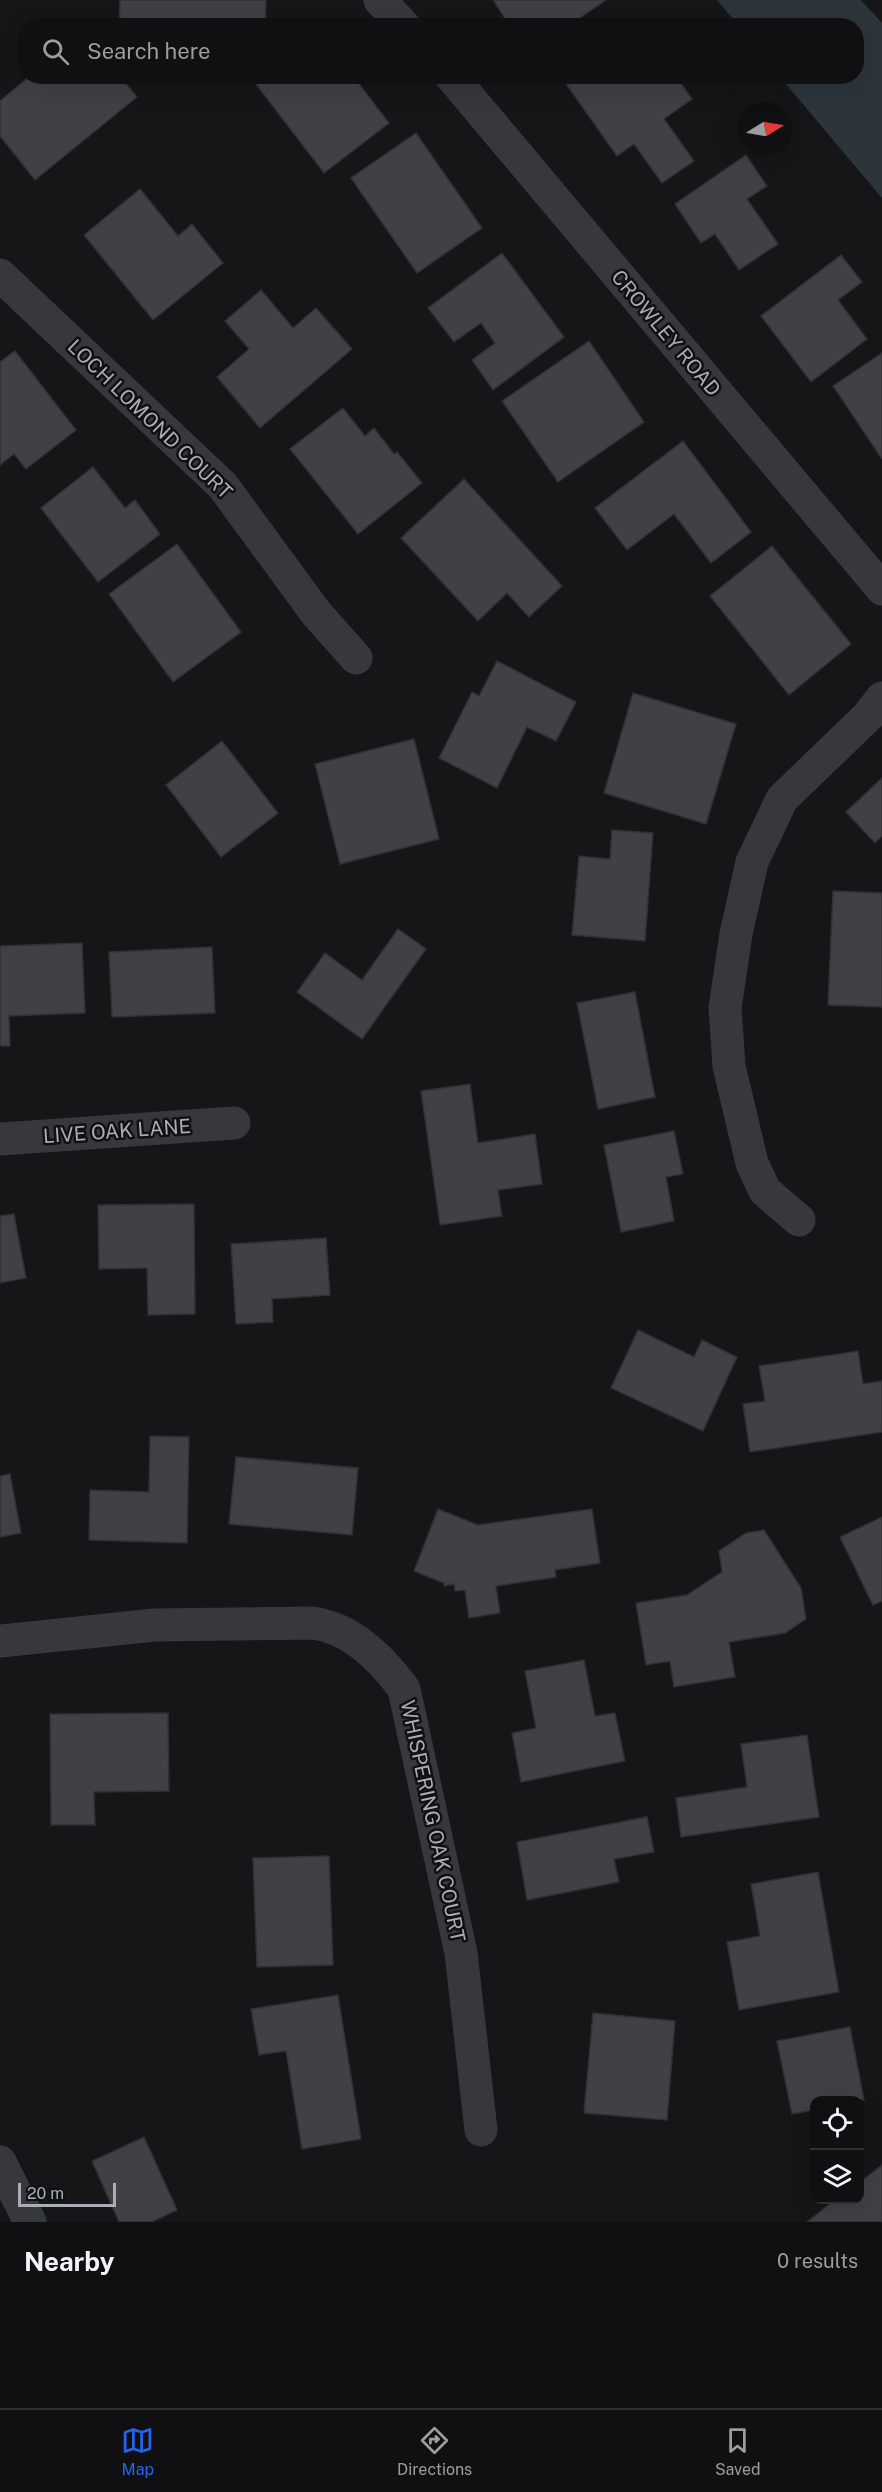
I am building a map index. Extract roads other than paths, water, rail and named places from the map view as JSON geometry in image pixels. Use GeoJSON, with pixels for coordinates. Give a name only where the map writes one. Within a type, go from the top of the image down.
{"type":"FeatureCollection","features":[{"type":"Feature","properties":{"kind":"street"},"geometry":{"type":"LineString","coordinates":[[380,0],[397,18]]}},
{"type":"Feature","properties":{"kind":"street","name":"CROWLEY ROAD"},"geometry":{"type":"LineString","coordinates":[[457,84],[882,589]]}},
{"type":"Feature","properties":{"kind":"street","name":"LOCH LOMOND COURT"},"geometry":{"type":"LineString","coordinates":[[0,275],[223,486],[316,613],[356,658]]}},
{"type":"Feature","properties":{"kind":"street"},"geometry":{"type":"LineString","coordinates":[[799,1220],[765,1191],[752,1162],[729,1066],[725,1008],[736,934],[752,862],[782,799],[868,716],[882,698]]}},
{"type":"Feature","properties":{"kind":"street","name":"LIVE OAK LANE"},"geometry":{"type":"LineString","coordinates":[[0,1139],[234,1123]]}},
{"type":"Feature","properties":{"kind":"street","name":"WHISPERING OAK COURT"},"geometry":{"type":"LineString","coordinates":[[0,1641],[155,1625],[313,1623],[328,1625],[358,1641],[385,1663],[404,1689],[461,1953],[481,2130]]}},
{"type":"Feature","properties":{"kind":"street"},"geometry":{"type":"LineString","coordinates":[[0,2162],[30,2222]]}}]}
